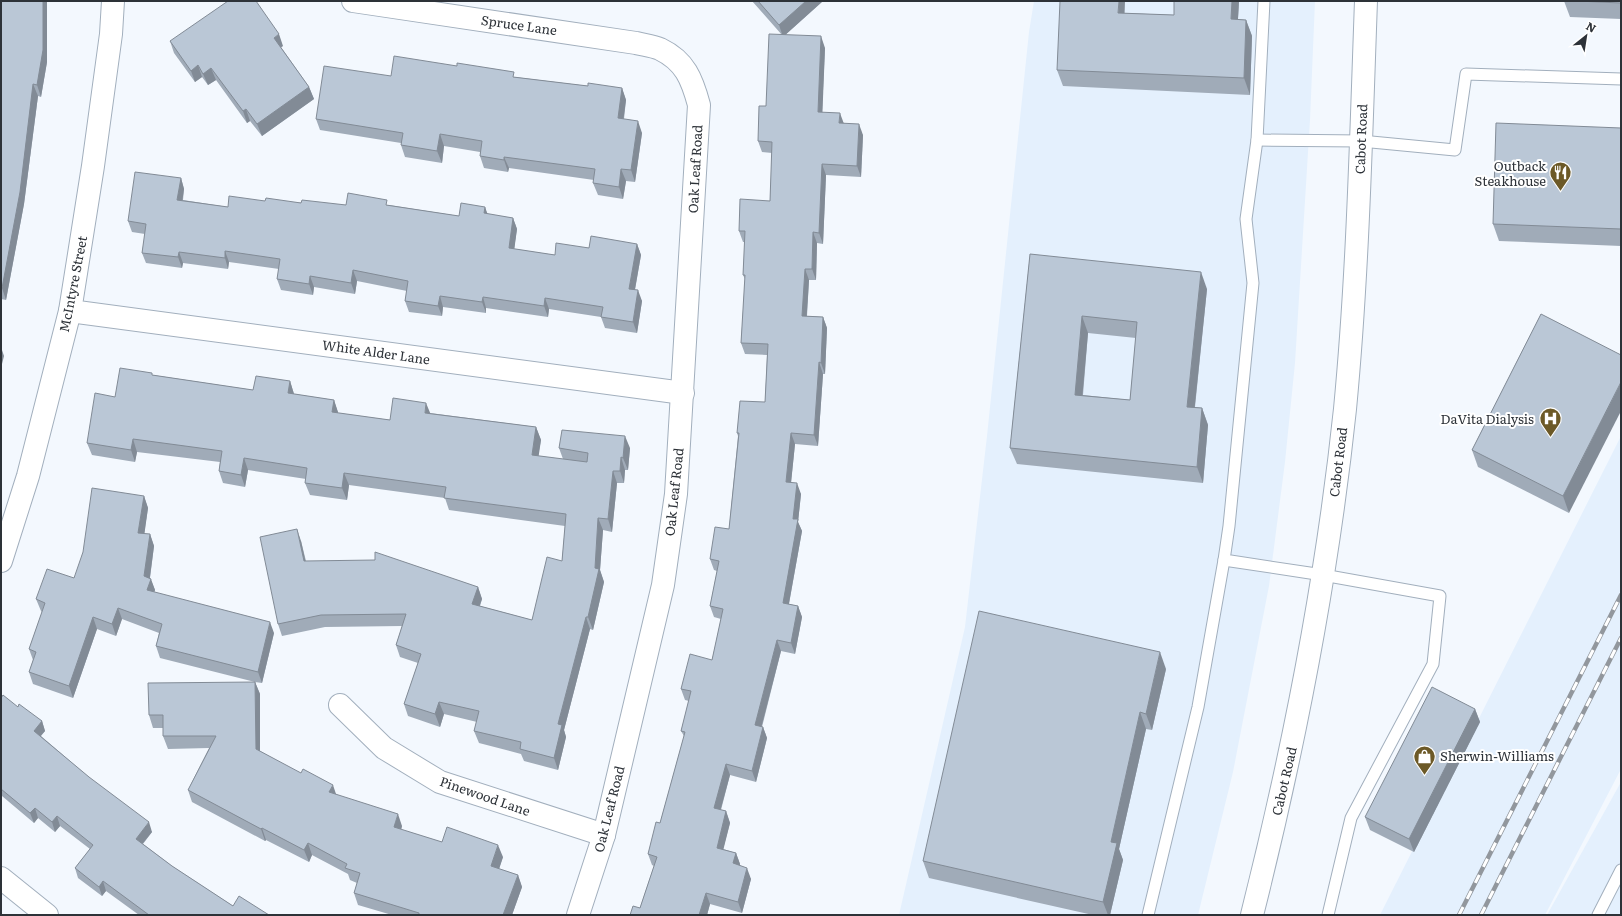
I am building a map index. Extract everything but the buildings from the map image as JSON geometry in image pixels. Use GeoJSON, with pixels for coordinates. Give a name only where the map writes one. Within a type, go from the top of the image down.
{"type":"FeatureCollection","features":[{"type":"Feature","properties":{"kind":"street","name":"McIntyre Street"},"geometry":{"type":"LineString","coordinates":[[1,561],[28,476],[70,311],[94,166],[113,1]]}},
{"type":"Feature","properties":{"kind":"street","name":"Spruce Lane"},"geometry":{"type":"LineString","coordinates":[[353,1],[636,43],[659,49],[680,62]]}},
{"type":"Feature","properties":{"kind":"street","name":"Cabot Road"},"geometry":{"type":"LineString","coordinates":[[1252,915],[1301,704],[1323,575],[1344,409],[1355,272],[1366,1]]}},
{"type":"Feature","properties":{"kind":"street","name":"Oak Leaf Road"},"geometry":{"type":"LineString","coordinates":[[578,915],[604,835],[663,585],[676,494],[699,105],[694,85],[680,62]]}},
{"type":"Feature","properties":{"kind":"street","name":"White Alder Lane"},"geometry":{"type":"LineString","coordinates":[[70,311],[683,393]]}},
{"type":"Feature","properties":{"kind":"street","name":"Pinewood Lane"},"geometry":{"type":"LineString","coordinates":[[340,705],[384,748],[440,782],[604,835]]}},
{"type":"Feature","properties":{"kind":"street"},"geometry":{"type":"LineString","coordinates":[[1,878],[47,915]]}},
{"type":"Feature","properties":{"kind":"lane"},"geometry":{"type":"LineString","coordinates":[[1148,915],[1198,707],[1230,526],[1253,283],[1246,219],[1257,140],[1264,1]]}},
{"type":"Feature","properties":{"kind":"lane"},"geometry":{"type":"LineString","coordinates":[[1257,140],[1361,141],[1455,150],[1466,74],[1621,79]]}},
{"type":"Feature","properties":{"kind":"lane"},"geometry":{"type":"LineString","coordinates":[[1224,560],[1323,575],[1440,596],[1432,664],[1351,818],[1328,915]]}},
{"type":"Feature","properties":{"kind":"lane"},"geometry":{"type":"LineString","coordinates":[[1598,915],[1621,870]]}},
{"type":"Feature","properties":{"kind":"shaded area"},"geometry":{"type":"Polygon","coordinates":[[[1034,1],[1315,1],[1310,120],[1295,363],[1285,462],[1269,586],[1233,772],[1198,915],[899,915],[965,627],[987,436],[1029,32],[1034,1]]]}},
{"type":"Feature","properties":{"kind":"shaded area"},"geometry":{"type":"Polygon","coordinates":[[[1621,436],[1621,769],[1545,915],[1380,915],[1621,436]]]}},
{"type":"Feature","properties":{"kind":"shaded area"},"geometry":{"type":"Polygon","coordinates":[[[1621,782],[1621,915],[1547,915],[1621,782]]]}},
{"type":"Feature","properties":{"kind":"railway"},"geometry":{"type":"LineString","coordinates":[[1459,915],[1621,595]]}},
{"type":"Feature","properties":{"kind":"railway"},"geometry":{"type":"LineString","coordinates":[[1481,915],[1621,638]]}},
{"type":"Feature","properties":{"kind":"place","name":"Outback Steakhouse"},"geometry":{"type":"Point","coordinates":[1561,192]}},
{"type":"Feature","properties":{"kind":"place","name":"DaVita Dialysis"},"geometry":{"type":"Point","coordinates":[1550,438]}},
{"type":"Feature","properties":{"kind":"place","name":"Sherwin-Williams"},"geometry":{"type":"Point","coordinates":[1425,776]}}]}
